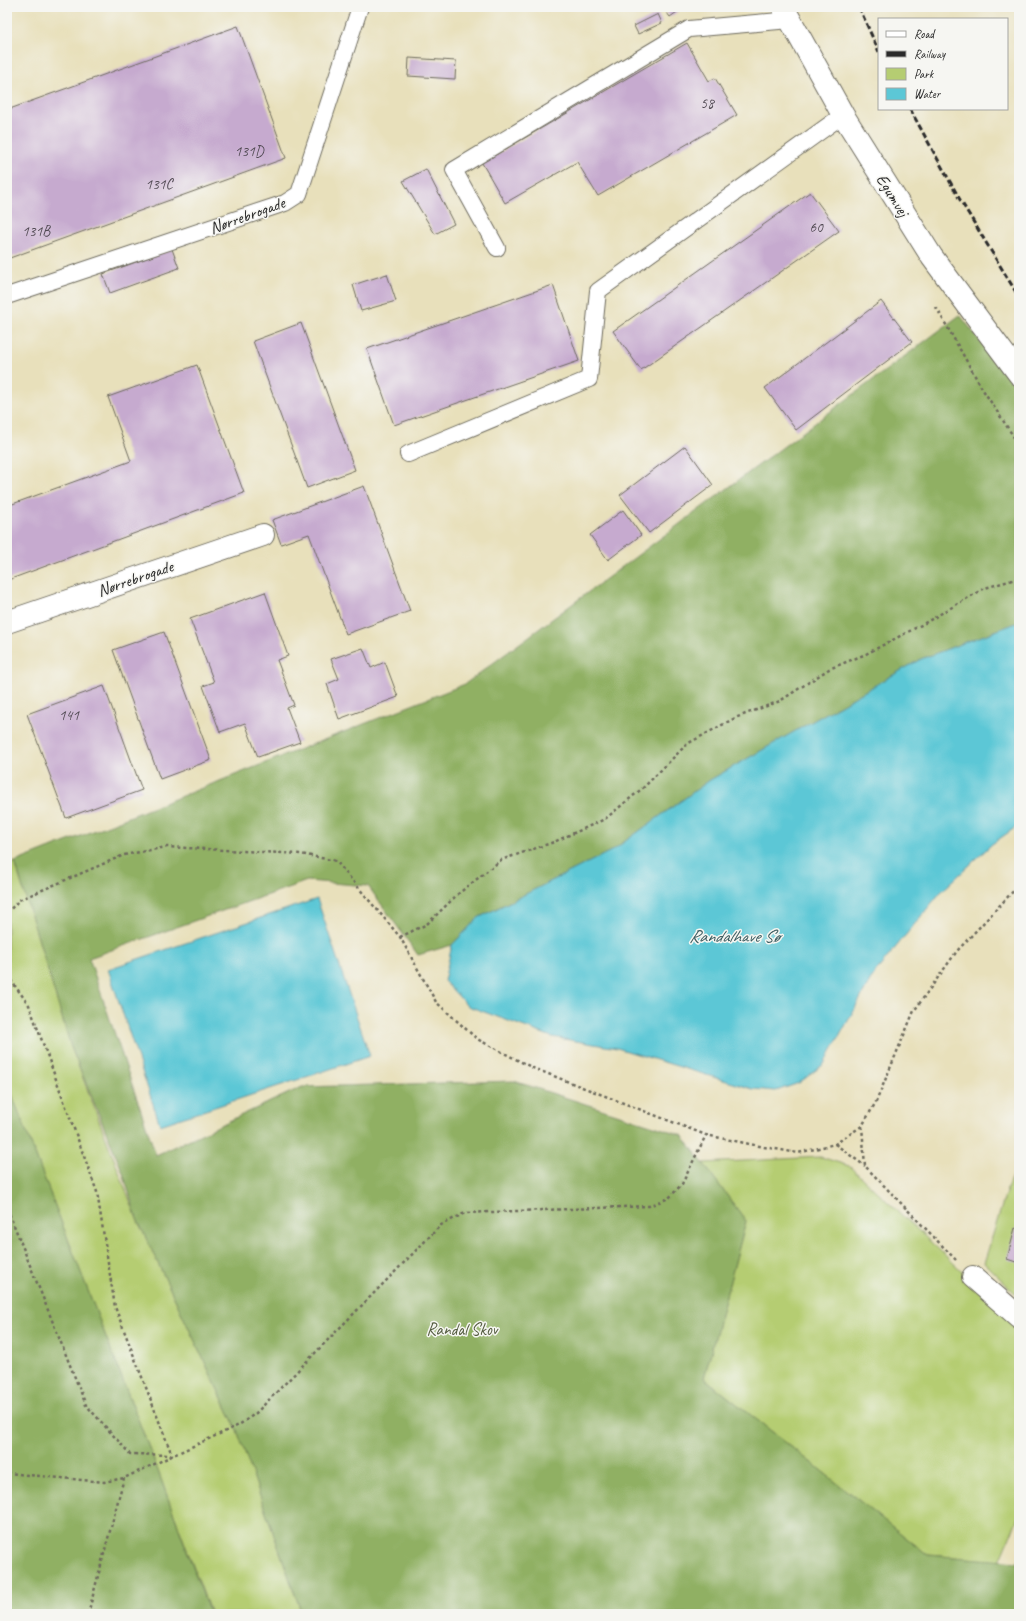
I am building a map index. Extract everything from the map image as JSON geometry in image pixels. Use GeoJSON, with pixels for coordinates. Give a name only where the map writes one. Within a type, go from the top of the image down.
{"type":"FeatureCollection","features":[{"type":"Feature","properties":{"kind":"street","name":"Egumvej"},"geometry":{"type":"LineString","coordinates":[[786,14],[843,115],[932,257],[1019,374]]}},
{"type":"Feature","properties":{"kind":"street","name":"Nørrebrogade"},"geometry":{"type":"LineString","coordinates":[[7,622],[263,535]]}},
{"type":"Feature","properties":{"kind":"street"},"geometry":{"type":"LineString","coordinates":[[973,1277],[1019,1317]]}},
{"type":"Feature","properties":{"kind":"lane","name":"Nørrebrogade"},"geometry":{"type":"LineString","coordinates":[[7,296],[285,203],[299,194],[360,7]]}},
{"type":"Feature","properties":{"kind":"lane"},"geometry":{"type":"LineString","coordinates":[[497,248],[454,170],[689,29],[786,14]]}},
{"type":"Feature","properties":{"kind":"lane"},"geometry":{"type":"LineString","coordinates":[[408,454],[589,379],[598,291],[843,115]]}},
{"type":"Feature","properties":{"kind":"path"},"geometry":{"type":"LineString","coordinates":[[935,304],[984,390],[1019,445]]}},
{"type":"Feature","properties":{"kind":"path"},"geometry":{"type":"LineString","coordinates":[[400,937],[427,924],[458,894],[501,860],[554,842],[605,819],[644,787],[687,744],[736,718],[780,701],[829,669],[880,646],[985,588],[1019,578]]}},
{"type":"Feature","properties":{"kind":"path"},"geometry":{"type":"LineString","coordinates":[[7,913],[19,900],[124,854],[167,847],[301,854],[336,862],[400,937],[436,1002],[477,1039],[532,1068],[706,1135],[798,1152],[835,1144],[862,1126],[876,1102],[914,1011],[957,950],[1019,885]]}},
{"type":"Feature","properties":{"kind":"path"},"geometry":{"type":"LineString","coordinates":[[7,976],[29,1005],[97,1192],[115,1307],[172,1456]]}},
{"type":"Feature","properties":{"kind":"path"},"geometry":{"type":"LineString","coordinates":[[862,1126],[865,1166]]}},
{"type":"Feature","properties":{"kind":"path"},"geometry":{"type":"LineString","coordinates":[[7,1473],[104,1482],[124,1478],[239,1425],[256,1413],[441,1225],[464,1214],[650,1206],[669,1198],[682,1184],[706,1135]]}},
{"type":"Feature","properties":{"kind":"path"},"geometry":{"type":"LineString","coordinates":[[835,1144],[865,1166],[973,1277]]}},
{"type":"Feature","properties":{"kind":"path"},"geometry":{"type":"LineString","coordinates":[[7,1208],[86,1405],[130,1454],[172,1456]]}},
{"type":"Feature","properties":{"kind":"path"},"geometry":{"type":"LineString","coordinates":[[88,1614],[124,1478]]}},
{"type":"Feature","properties":{"kind":"green space","name":"Randal Skov"},"geometry":{"type":"Polygon","coordinates":[[[960,315],[1019,391],[1019,622],[921,659],[710,780],[613,850],[478,918],[452,945],[418,955],[368,886],[307,881],[89,958],[156,1155],[302,1087],[514,1081],[682,1135],[746,1221],[704,1378],[928,1555],[1019,1562],[1019,1614],[302,1614],[237,1430],[137,1219],[123,1173],[71,1047],[15,862],[465,684],[960,315]]]}},
{"type":"Feature","properties":{"kind":"green space"},"geometry":{"type":"Polygon","coordinates":[[[15,862],[71,1047],[137,1219],[237,1430],[302,1614],[211,1614],[158,1471],[7,1082],[7,866],[15,862]]]}},
{"type":"Feature","properties":{"kind":"green space"},"geometry":{"type":"Polygon","coordinates":[[[7,1082],[158,1471],[210,1614],[7,1614],[7,1082]]]}},
{"type":"Feature","properties":{"kind":"green space"},"geometry":{"type":"Polygon","coordinates":[[[821,1157],[849,1166],[1019,1324],[1019,1515],[1000,1561],[928,1555],[704,1378],[746,1221],[703,1163],[821,1157]]]}},
{"type":"Feature","properties":{"kind":"green space"},"geometry":{"type":"Polygon","coordinates":[[[1019,1162],[1019,1297],[984,1263],[1009,1183],[1019,1162]]]}},
{"type":"Feature","properties":{"kind":"water","name":"Randalhave Sø"},"geometry":{"type":"Polygon","coordinates":[[[1019,622],[1019,825],[992,844],[940,893],[874,974],[824,1064],[799,1083],[776,1091],[753,1089],[617,1048],[552,1037],[468,1006],[444,981],[452,945],[478,918],[613,850],[710,780],[921,659],[1019,622]]]}},
{"type":"Feature","properties":{"kind":"water"},"geometry":{"type":"Polygon","coordinates":[[[317,899],[370,1056],[160,1125],[108,969],[317,899]]]}},
{"type":"Feature","properties":{"kind":"building"},"geometry":{"type":"Polygon","coordinates":[[[667,7],[684,7],[670,17],[664,9],[667,7]]]}},
{"type":"Feature","properties":{"kind":"building"},"geometry":{"type":"Polygon","coordinates":[[[658,14],[662,23],[638,34],[634,26],[658,14]]]}},
{"type":"Feature","properties":{"kind":"building"},"geometry":{"type":"Polygon","coordinates":[[[238,26],[286,158],[7,259],[7,110],[238,26]]]}},
{"type":"Feature","properties":{"kind":"building"},"geometry":{"type":"Polygon","coordinates":[[[687,43],[709,81],[715,78],[737,115],[598,196],[577,162],[505,203],[482,163],[687,43]]]}},
{"type":"Feature","properties":{"kind":"building"},"geometry":{"type":"Polygon","coordinates":[[[409,58],[456,61],[455,79],[408,76],[409,58]]]}},
{"type":"Feature","properties":{"kind":"building"},"geometry":{"type":"Polygon","coordinates":[[[426,169],[454,224],[435,234],[403,181],[426,169]]]}},
{"type":"Feature","properties":{"kind":"building"},"geometry":{"type":"Polygon","coordinates":[[[810,192],[839,231],[641,370],[613,331],[810,192]]]}},
{"type":"Feature","properties":{"kind":"building"},"geometry":{"type":"Polygon","coordinates":[[[172,249],[179,268],[110,293],[103,274],[172,249]]]}},
{"type":"Feature","properties":{"kind":"building"},"geometry":{"type":"Polygon","coordinates":[[[387,274],[396,301],[361,311],[353,285],[387,274]]]}},
{"type":"Feature","properties":{"kind":"building"},"geometry":{"type":"Polygon","coordinates":[[[553,285],[579,361],[394,425],[367,349],[553,285]]]}},
{"type":"Feature","properties":{"kind":"building"},"geometry":{"type":"Polygon","coordinates":[[[881,301],[912,342],[796,430],[765,388],[881,301]]]}},
{"type":"Feature","properties":{"kind":"building"},"geometry":{"type":"Polygon","coordinates":[[[301,323],[355,470],[307,488],[253,341],[301,323]]]}},
{"type":"Feature","properties":{"kind":"building"},"geometry":{"type":"Polygon","coordinates":[[[197,365],[244,493],[8,580],[7,506],[131,461],[108,397],[197,365]]]}},
{"type":"Feature","properties":{"kind":"building"},"geometry":{"type":"Polygon","coordinates":[[[685,446],[713,485],[649,533],[620,495],[685,446]]]}},
{"type":"Feature","properties":{"kind":"building"},"geometry":{"type":"Polygon","coordinates":[[[364,486],[410,611],[346,634],[309,534],[281,544],[272,520],[364,486]]]}},
{"type":"Feature","properties":{"kind":"building"},"geometry":{"type":"Polygon","coordinates":[[[623,510],[641,535],[608,560],[590,535],[623,510]]]}},
{"type":"Feature","properties":{"kind":"building"},"geometry":{"type":"Polygon","coordinates":[[[265,592],[288,656],[277,660],[294,705],[287,708],[300,742],[258,757],[245,723],[220,732],[203,686],[214,682],[190,619],[265,592]]]}},
{"type":"Feature","properties":{"kind":"building"},"geometry":{"type":"Polygon","coordinates":[[[164,632],[211,760],[160,779],[113,650],[164,632]]]}},
{"type":"Feature","properties":{"kind":"building"},"geometry":{"type":"Polygon","coordinates":[[[363,648],[371,668],[385,662],[398,697],[339,719],[327,684],[339,679],[331,659],[363,648]]]}},
{"type":"Feature","properties":{"kind":"building"},"geometry":{"type":"Polygon","coordinates":[[[104,686],[142,790],[66,818],[27,714],[104,686]]]}},
{"type":"Feature","properties":{"kind":"building"},"geometry":{"type":"Polygon","coordinates":[[[1015,1228],[1019,1230],[1019,1263],[1007,1259],[1015,1228]]]}},
{"type":"Feature","properties":{"kind":"railway"},"geometry":{"type":"LineString","coordinates":[[859,7],[878,50]]}},
{"type":"Feature","properties":{"kind":"railway"},"geometry":{"type":"LineString","coordinates":[[911,110],[959,198],[1019,297]]}}]}
